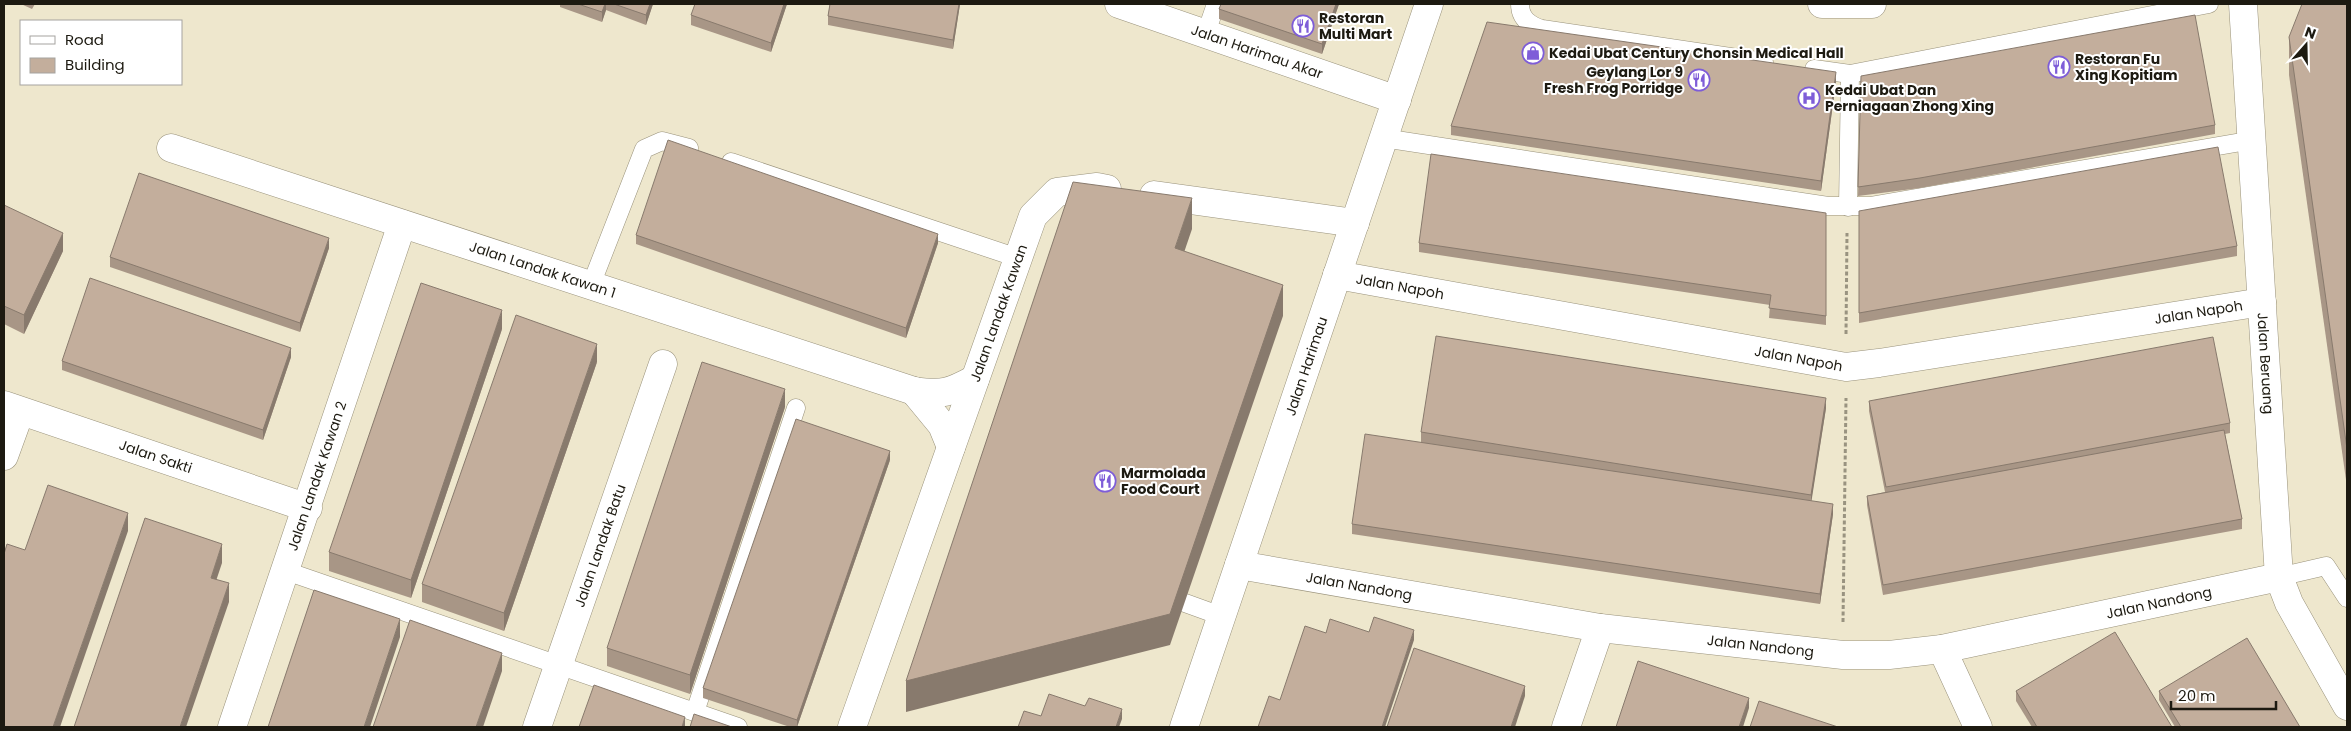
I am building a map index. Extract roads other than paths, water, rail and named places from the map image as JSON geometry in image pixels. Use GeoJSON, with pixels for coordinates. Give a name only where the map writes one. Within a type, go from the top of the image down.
{"type":"FeatureCollection","features":[{"type":"Feature","properties":{"kind":"street","name":"Jalan Harimau Akar"},"geometry":{"type":"LineString","coordinates":[[1119,4],[1397,100]]}},
{"type":"Feature","properties":{"kind":"street","name":"Jalan Harimau"},"geometry":{"type":"LineString","coordinates":[[1184,727],[1429,4]]}},
{"type":"Feature","properties":{"kind":"street"},"geometry":{"type":"LineString","coordinates":[[1822,4],[1872,4]]}},
{"type":"Feature","properties":{"kind":"street","name":"Jalan Beruang"},"geometry":{"type":"LineString","coordinates":[[2243,4],[2279,577],[2289,603],[2347,706]]}},
{"type":"Feature","properties":{"kind":"street","name":"Jalan Landak Kawan 1"},"geometry":{"type":"LineString","coordinates":[[171,148],[914,391],[939,394],[954,390],[975,379]]}},
{"type":"Feature","properties":{"kind":"street","name":"Jalan Landak Kawan"},"geometry":{"type":"LineString","coordinates":[[852,727],[1033,216],[1056,192],[1097,187],[1355,223]]}},
{"type":"Feature","properties":{"kind":"street","name":"Jalan Landak Kawan 2"},"geometry":{"type":"LineString","coordinates":[[232,727],[308,508],[402,224]]}},
{"type":"Feature","properties":{"kind":"street","name":"Jalan Napoh"},"geometry":{"type":"LineString","coordinates":[[1337,275],[1846,367],[1880,364],[2262,302]]}},
{"type":"Feature","properties":{"kind":"street","name":"Jalan Landak Batu"},"geometry":{"type":"LineString","coordinates":[[537,727],[663,364]]}},
{"type":"Feature","properties":{"kind":"street"},"geometry":{"type":"LineString","coordinates":[[914,391],[942,425],[951,447]]}},
{"type":"Feature","properties":{"kind":"street"},"geometry":{"type":"LineString","coordinates":[[4,456],[12,408]]}},
{"type":"Feature","properties":{"kind":"street","name":"Jalan Sakti"},"geometry":{"type":"LineString","coordinates":[[12,408],[308,508]]}},
{"type":"Feature","properties":{"kind":"street","name":"Jalan Nandong"},"geometry":{"type":"LineString","coordinates":[[1238,565],[1600,628],[1843,655],[1942,650],[2279,577]]}},
{"type":"Feature","properties":{"kind":"street"},"geometry":{"type":"LineString","coordinates":[[1566,727],[1600,628]]}},
{"type":"Feature","properties":{"kind":"street"},"geometry":{"type":"LineString","coordinates":[[1942,650],[1978,727]]}},
{"type":"Feature","properties":{"kind":"lane"},"geometry":{"type":"LineString","coordinates":[[1206,33],[1216,4]]}},
{"type":"Feature","properties":{"kind":"lane"},"geometry":{"type":"LineString","coordinates":[[1520,4],[1524,18],[1532,26],[1542,29],[1782,64]]}},
{"type":"Feature","properties":{"kind":"lane"},"geometry":{"type":"LineString","coordinates":[[1802,67],[1850,74],[2209,4]]}},
{"type":"Feature","properties":{"kind":"lane"},"geometry":{"type":"LineString","coordinates":[[1848,206],[1850,74]]}},
{"type":"Feature","properties":{"kind":"lane"},"geometry":{"type":"LineString","coordinates":[[1383,138],[1828,206],[1870,206],[2253,140]]}},
{"type":"Feature","properties":{"kind":"lane"},"geometry":{"type":"LineString","coordinates":[[591,285],[644,149],[662,141],[714,156],[1018,258]]}},
{"type":"Feature","properties":{"kind":"lane"},"geometry":{"type":"LineString","coordinates":[[695,712],[796,408]]}},
{"type":"Feature","properties":{"kind":"lane"},"geometry":{"type":"LineString","coordinates":[[2279,577],[2326,566],[2347,598]]}},
{"type":"Feature","properties":{"kind":"lane"},"geometry":{"type":"LineString","coordinates":[[286,571],[738,727]]}},
{"type":"Feature","properties":{"kind":"lane"},"geometry":{"type":"LineString","coordinates":[[1147,590],[1221,616]]}},
{"type":"Feature","properties":{"kind":"place","name":"Restoran Multi Mart"},"geometry":{"type":"Point","coordinates":[1303,26]}},
{"type":"Feature","properties":{"kind":"place","name":"Kedai Ubat Century Chonsin Medical Hall"},"geometry":{"type":"Point","coordinates":[1533,53]}},
{"type":"Feature","properties":{"kind":"place","name":"Restoran Fu Xing Kopitiam"},"geometry":{"type":"Point","coordinates":[2059,67]}},
{"type":"Feature","properties":{"kind":"place","name":"Geylang Lor 9 Fresh Frog Porridge"},"geometry":{"type":"Point","coordinates":[1699,80]}},
{"type":"Feature","properties":{"kind":"place","name":"Kedai Ubat Dan Perniagaan Zhong Xing"},"geometry":{"type":"Point","coordinates":[1809,98]}},
{"type":"Feature","properties":{"kind":"place","name":"Marmolada Food Court"},"geometry":{"type":"Point","coordinates":[1105,481]}}]}
